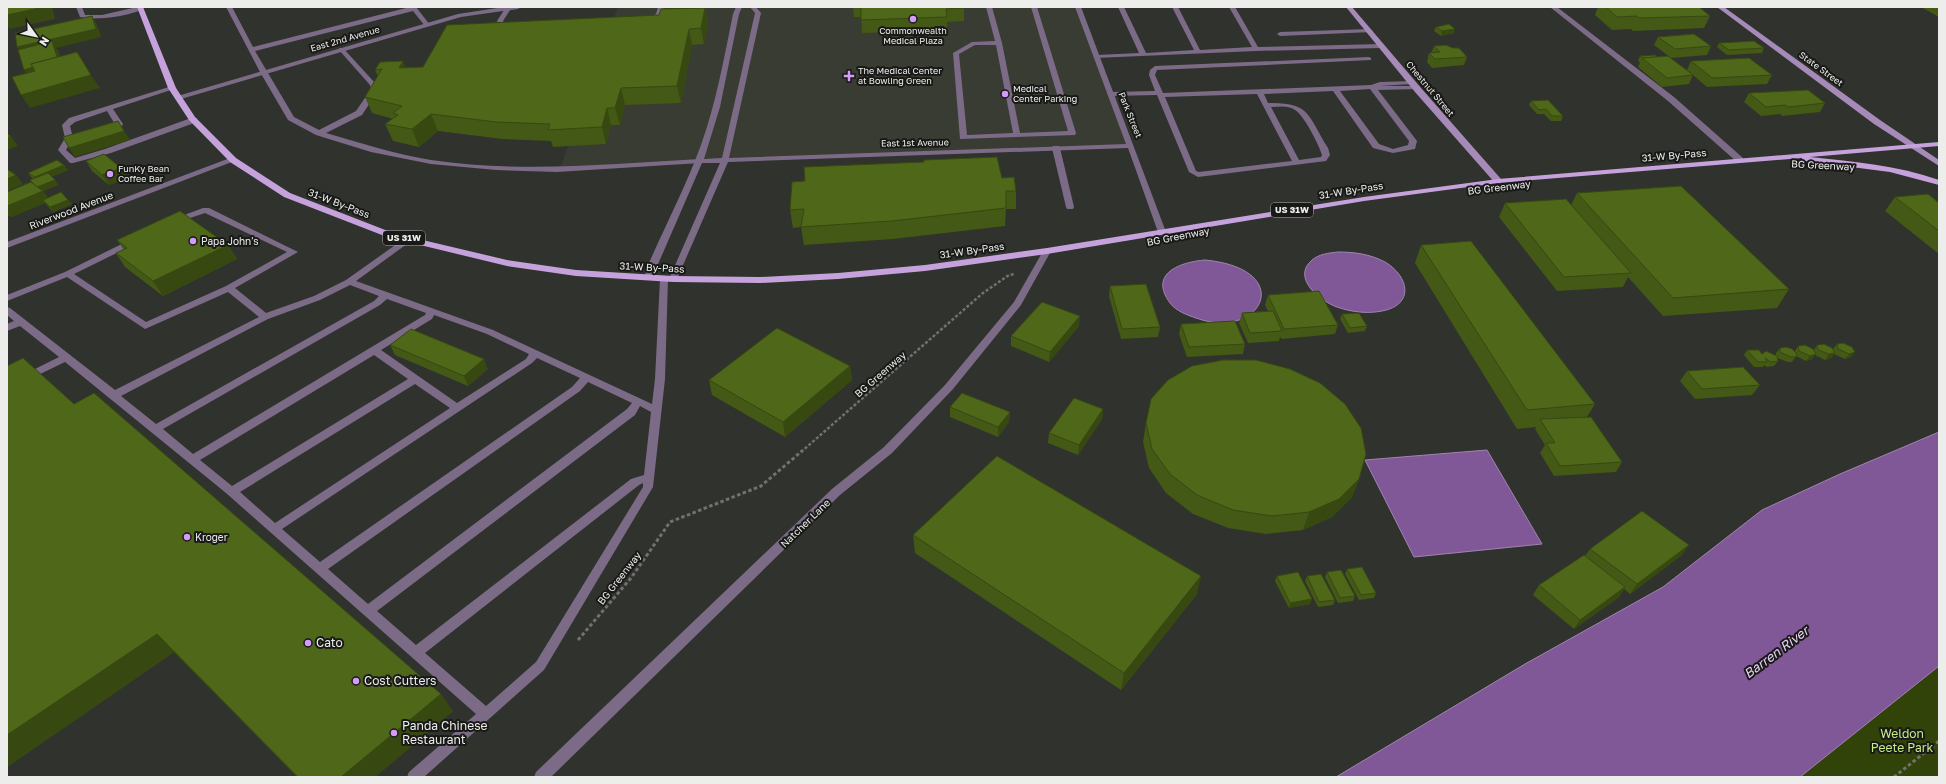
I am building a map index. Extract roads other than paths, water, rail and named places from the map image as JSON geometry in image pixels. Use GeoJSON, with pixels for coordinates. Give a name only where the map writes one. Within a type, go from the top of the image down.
{"type":"FeatureCollection","features":[{"type":"Feature","properties":{"kind":"main road","name":"31-W By-Pass"},"geometry":{"type":"LineString","coordinates":[[141,7],[172,88],[194,120],[233,160],[287,195],[390,235],[507,263],[576,273],[668,279],[760,280],[838,276],[925,268],[1047,251],[1364,198],[1498,181],[1912,146]]}},
{"type":"Feature","properties":{"kind":"main road","name":"US 31W"},"geometry":{"type":"LineString","coordinates":[[1912,146],[1939,144]]}},
{"type":"Feature","properties":{"kind":"main road"},"geometry":{"type":"LineString","coordinates":[[1782,156],[1876,167],[1907,173],[1939,183]]}},
{"type":"Feature","properties":{"kind":"street"},"geometry":{"type":"LineString","coordinates":[[79,7],[82,16],[86,18],[95,18],[141,7]]}},
{"type":"Feature","properties":{"kind":"street","name":"East 1st Avenue"},"geometry":{"type":"LineString","coordinates":[[229,7],[263,72],[291,118],[319,133],[374,150],[431,162],[496,168],[557,170],[700,161],[1132,146]]}},
{"type":"Feature","properties":{"kind":"street"},"geometry":{"type":"LineString","coordinates":[[509,7],[500,21],[501,25],[507,27],[523,27]]}},
{"type":"Feature","properties":{"kind":"street","name":"East 2nd Avenue"},"geometry":{"type":"LineString","coordinates":[[178,97],[341,49],[476,12],[518,7]]}},
{"type":"Feature","properties":{"kind":"street"},"geometry":{"type":"LineString","coordinates":[[641,22],[654,19],[659,15],[661,7]]}},
{"type":"Feature","properties":{"kind":"street"},"geometry":{"type":"LineString","coordinates":[[648,278],[659,247],[700,161],[716,106],[736,14],[739,7]]}},
{"type":"Feature","properties":{"kind":"street"},"geometry":{"type":"LineString","coordinates":[[414,777],[540,666],[648,487],[660,379],[668,279],[725,160],[758,13],[753,7]]}},
{"type":"Feature","properties":{"kind":"street"},"geometry":{"type":"LineString","coordinates":[[989,7],[999,43],[1017,135]]}},
{"type":"Feature","properties":{"kind":"street"},"geometry":{"type":"LineString","coordinates":[[999,43],[974,43],[956,53],[963,137],[1072,133],[1034,7]]}},
{"type":"Feature","properties":{"kind":"street","name":"Park Street"},"geometry":{"type":"LineString","coordinates":[[1078,7],[1132,146],[1162,232]]}},
{"type":"Feature","properties":{"kind":"street"},"geometry":{"type":"LineString","coordinates":[[1121,7],[1143,54]]}},
{"type":"Feature","properties":{"kind":"street"},"geometry":{"type":"LineString","coordinates":[[1175,7],[1198,52]]}},
{"type":"Feature","properties":{"kind":"street"},"geometry":{"type":"LineString","coordinates":[[1232,7],[1256,49]]}},
{"type":"Feature","properties":{"kind":"street","name":"Chestnut Street"},"geometry":{"type":"LineString","coordinates":[[1349,7],[1414,85],[1498,181]]}},
{"type":"Feature","properties":{"kind":"street"},"geometry":{"type":"LineString","coordinates":[[1553,7],[1671,99],[1740,160]]}},
{"type":"Feature","properties":{"kind":"street","name":"State Street"},"geometry":{"type":"LineString","coordinates":[[1720,7],[1877,122],[1939,164]]}},
{"type":"Feature","properties":{"kind":"street"},"geometry":{"type":"LineString","coordinates":[[251,50],[413,8],[427,25]]}},
{"type":"Feature","properties":{"kind":"street"},"geometry":{"type":"LineString","coordinates":[[1280,34],[1370,31]]}},
{"type":"Feature","properties":{"kind":"street"},"geometry":{"type":"LineString","coordinates":[[1097,57],[1256,49],[1381,46]]}},
{"type":"Feature","properties":{"kind":"street"},"geometry":{"type":"LineString","coordinates":[[319,133],[359,113],[375,89],[374,84],[341,49]]}},
{"type":"Feature","properties":{"kind":"street"},"geometry":{"type":"LineString","coordinates":[[1266,105],[1290,105],[1298,107],[1302,111],[1324,148],[1326,155],[1323,159],[1205,176],[1198,175],[1193,172],[1152,75],[1152,71],[1155,68],[1369,59]]}},
{"type":"Feature","properties":{"kind":"street"},"geometry":{"type":"LineString","coordinates":[[1112,97],[1372,87],[1384,89],[1414,85]]}},
{"type":"Feature","properties":{"kind":"street"},"geometry":{"type":"LineString","coordinates":[[1335,89],[1376,146],[1393,151],[1412,147],[1414,141],[1372,87]]}},
{"type":"Feature","properties":{"kind":"street"},"geometry":{"type":"LineString","coordinates":[[172,88],[72,120],[66,126],[69,138],[62,150],[73,161],[108,151],[194,120]]}},
{"type":"Feature","properties":{"kind":"street"},"geometry":{"type":"LineString","coordinates":[[1259,92],[1296,163]]}},
{"type":"Feature","properties":{"kind":"street"},"geometry":{"type":"LineString","coordinates":[[108,108],[119,124]]}},
{"type":"Feature","properties":{"kind":"street"},"geometry":{"type":"LineString","coordinates":[[1056,148],[1070,207]]}},
{"type":"Feature","properties":{"kind":"street","name":"Riverwood Avenue"},"geometry":{"type":"LineString","coordinates":[[7,246],[233,160]]}},
{"type":"Feature","properties":{"kind":"street"},"geometry":{"type":"LineString","coordinates":[[68,274],[145,326],[228,288],[294,252],[206,210],[170,223]]}},
{"type":"Feature","properties":{"kind":"street"},"geometry":{"type":"LineString","coordinates":[[7,298],[68,274],[142,236]]}},
{"type":"Feature","properties":{"kind":"street"},"geometry":{"type":"LineString","coordinates":[[114,395],[265,317],[317,298],[349,282],[408,239]]}},
{"type":"Feature","properties":{"kind":"street","name":"Natcher Lane"},"geometry":{"type":"LineString","coordinates":[[540,777],[836,492],[888,450],[949,387],[1018,303],[1047,251]]}},
{"type":"Feature","properties":{"kind":"street"},"geometry":{"type":"LineString","coordinates":[[349,282],[490,332],[657,410]]}},
{"type":"Feature","properties":{"kind":"street"},"geometry":{"type":"LineString","coordinates":[[228,288],[265,317]]}},
{"type":"Feature","properties":{"kind":"street"},"geometry":{"type":"LineString","coordinates":[[155,429],[377,303],[386,295]]}},
{"type":"Feature","properties":{"kind":"street"},"geometry":{"type":"LineString","coordinates":[[7,310],[114,395],[231,492],[486,714]]}},
{"type":"Feature","properties":{"kind":"street"},"geometry":{"type":"LineString","coordinates":[[193,460],[429,317],[432,312]]}},
{"type":"Feature","properties":{"kind":"street"},"geometry":{"type":"LineString","coordinates":[[7,328],[21,322]]}},
{"type":"Feature","properties":{"kind":"street"},"geometry":{"type":"LineString","coordinates":[[374,350],[457,408]]}},
{"type":"Feature","properties":{"kind":"street"},"geometry":{"type":"LineString","coordinates":[[274,529],[529,360],[535,354]]}},
{"type":"Feature","properties":{"kind":"street"},"geometry":{"type":"LineString","coordinates":[[7,387],[66,357]]}},
{"type":"Feature","properties":{"kind":"street"},"geometry":{"type":"LineString","coordinates":[[319,569],[576,389],[586,377]]}},
{"type":"Feature","properties":{"kind":"street"},"geometry":{"type":"LineString","coordinates":[[231,492],[414,379]]}},
{"type":"Feature","properties":{"kind":"street"},"geometry":{"type":"LineString","coordinates":[[368,612],[632,412],[638,402]]}},
{"type":"Feature","properties":{"kind":"street"},"geometry":{"type":"LineString","coordinates":[[416,653],[635,482],[649,477]]}},
{"type":"Feature","properties":{"kind":"water"},"geometry":{"type":"Polygon","coordinates":[[[1338,252],[1368,255],[1385,262],[1393,268],[1403,282],[1405,290],[1404,297],[1400,303],[1393,308],[1382,311],[1359,312],[1337,307],[1323,300],[1310,288],[1306,281],[1306,267],[1318,256],[1338,252]]]}},
{"type":"Feature","properties":{"kind":"water"},"geometry":{"type":"Polygon","coordinates":[[[1205,260],[1234,266],[1252,276],[1260,289],[1260,301],[1252,313],[1238,320],[1219,323],[1193,317],[1172,306],[1164,293],[1163,284],[1165,277],[1170,271],[1186,263],[1205,260]]]}},
{"type":"Feature","properties":{"kind":"water","name":"Barren River"},"geometry":{"type":"Polygon","coordinates":[[[1939,432],[1939,666],[1800,777],[1336,777],[1525,664],[1663,587],[1762,510],[1840,474],[1939,432]]]}},
{"type":"Feature","properties":{"kind":"water"},"geometry":{"type":"Polygon","coordinates":[[[1487,450],[1542,544],[1414,557],[1365,460],[1487,450]]]}},
{"type":"Feature","properties":{"kind":"place","name":"Commonwealth Medical Plaza"},"geometry":{"type":"Point","coordinates":[913,19]}},
{"type":"Feature","properties":{"kind":"place","name":"The Medical Center at Bowling Green"},"geometry":{"type":"Point","coordinates":[849,76]}},
{"type":"Feature","properties":{"kind":"place","name":"Medical Center Parking"},"geometry":{"type":"Point","coordinates":[1005,94]}},
{"type":"Feature","properties":{"kind":"place","name":"FunKy Bean Coffee Bar"},"geometry":{"type":"Point","coordinates":[110,174]}},
{"type":"Feature","properties":{"kind":"place","name":"Papa John's"},"geometry":{"type":"Point","coordinates":[193,241]}},
{"type":"Feature","properties":{"kind":"place","name":"Kroger"},"geometry":{"type":"Point","coordinates":[187,537]}},
{"type":"Feature","properties":{"kind":"place","name":"Cato"},"geometry":{"type":"Point","coordinates":[308,643]}},
{"type":"Feature","properties":{"kind":"place","name":"Cost Cutters"},"geometry":{"type":"Point","coordinates":[356,681]}},
{"type":"Feature","properties":{"kind":"place","name":"Panda Chinese Restaurant"},"geometry":{"type":"Point","coordinates":[394,733]}},
{"type":"Feature","properties":{"kind":"park label","name":"Weldon Peete Park"},"geometry":{"type":"Point","coordinates":[1902,741]}}]}
